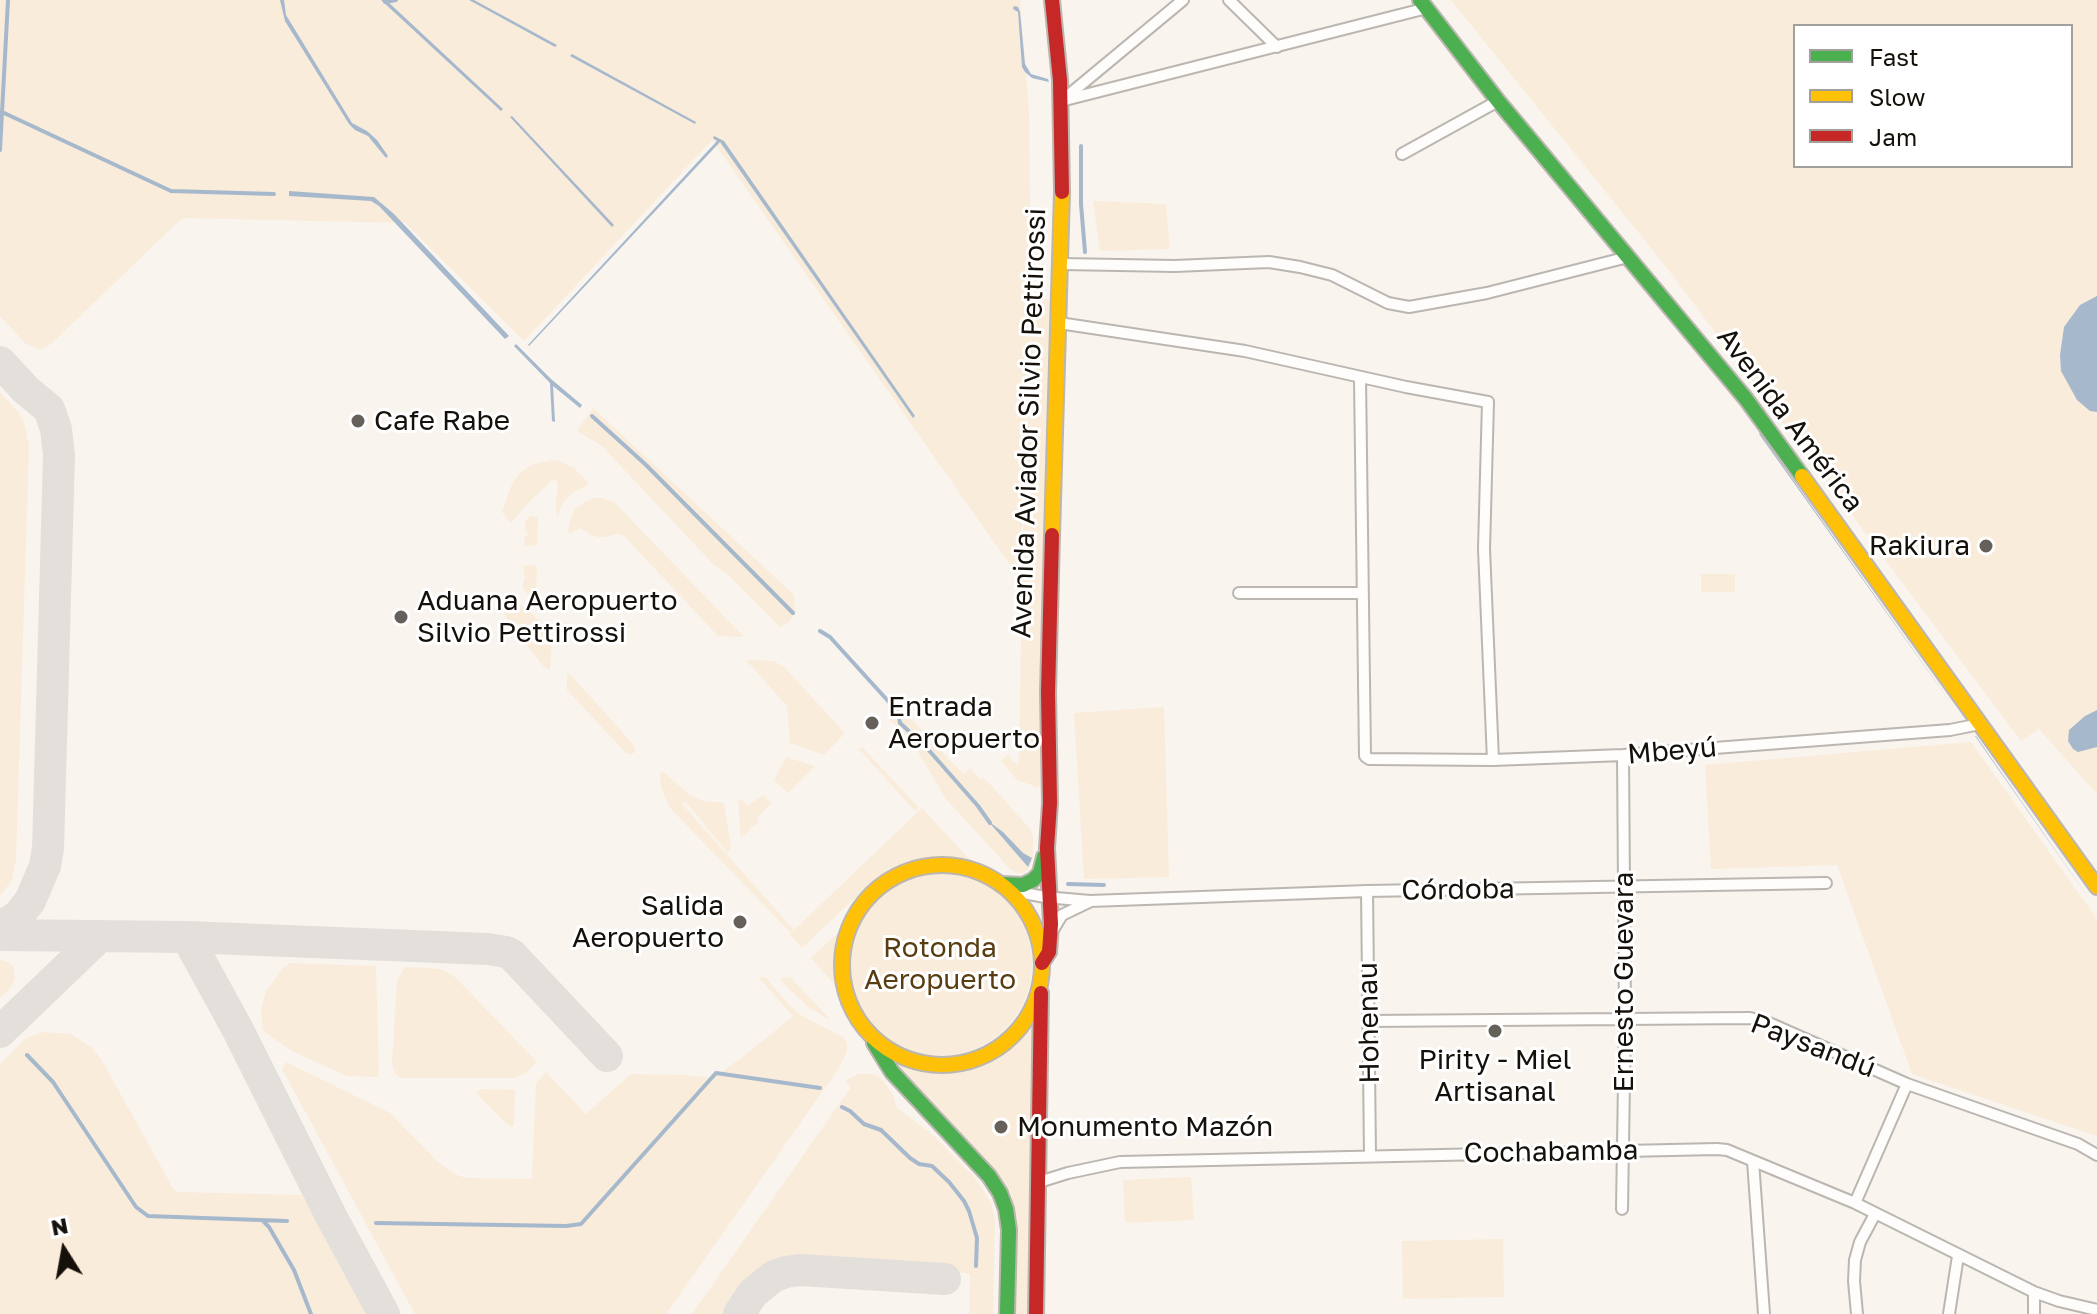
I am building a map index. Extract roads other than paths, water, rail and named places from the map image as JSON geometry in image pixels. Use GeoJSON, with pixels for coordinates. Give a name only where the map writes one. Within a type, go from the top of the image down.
{"type":"FeatureCollection","features":[{"type":"Feature","properties":{"kind":"main road","name":"Avenida Aviador Silvio Pettirossi"},"geometry":{"type":"LineString","coordinates":[[1042,963],[1049,952],[1050,935],[1048,693],[1062,264],[1061,101],[1052,0]]}},
{"type":"Feature","properties":{"kind":"main road","name":"Avenida América"},"geometry":{"type":"LineString","coordinates":[[1424,4],[1498,101],[1746,399],[2097,887]]}},
{"type":"Feature","properties":{"kind":"main road","name":"Avenida Aviador Silvio Pettirossi"},"geometry":{"type":"LineString","coordinates":[[1005,887],[1023,885],[1033,880],[1040,873],[1047,848]]}},
{"type":"Feature","properties":{"kind":"main road"},"geometry":{"type":"LineString","coordinates":[[1007,1314],[1009,1230],[1000,1193],[989,1176],[892,1072],[850,1004],[843,983],[845,938],[867,898],[885,883],[906,872],[929,866],[953,866],[976,871],[1005,887],[1032,920],[1040,942],[1042,980],[1036,1314]]}},
{"type":"Feature","properties":{"kind":"main road"},"geometry":{"type":"LineString","coordinates":[[869,1034],[889,1050],[913,1061],[940,1065],[966,1062],[990,1053],[1012,1037],[1028,1016],[1042,980]]}},
{"type":"Feature","properties":{"kind":"street"},"geometry":{"type":"LineString","coordinates":[[1061,101],[1183,0]]}},
{"type":"Feature","properties":{"kind":"street"},"geometry":{"type":"LineString","coordinates":[[1229,0],[1277,47]]}},
{"type":"Feature","properties":{"kind":"street"},"geometry":{"type":"LineString","coordinates":[[1061,101],[1277,47],[1424,4]]}},
{"type":"Feature","properties":{"kind":"street"},"geometry":{"type":"LineString","coordinates":[[1402,154],[1498,101]]}},
{"type":"Feature","properties":{"kind":"street"},"geometry":{"type":"LineString","coordinates":[[1062,264],[1175,266],[1269,262],[1332,275],[1388,303],[1409,307],[1487,293],[1628,257]]}},
{"type":"Feature","properties":{"kind":"street"},"geometry":{"type":"LineString","coordinates":[[1059,323],[1245,351],[1360,378],[1485,400],[1489,404],[1484,549],[1493,760]]}},
{"type":"Feature","properties":{"kind":"street"},"geometry":{"type":"LineString","coordinates":[[1239,593],[1363,593],[1360,378]]}},
{"type":"Feature","properties":{"kind":"street","name":"Mbeyú"},"geometry":{"type":"LineString","coordinates":[[1363,593],[1365,756],[1371,760],[1493,760],[1623,755],[1950,730],[1980,724]]}},
{"type":"Feature","properties":{"kind":"street","name":"Ernesto Guevara"},"geometry":{"type":"LineString","coordinates":[[1622,1209],[1625,1018],[1623,755]]}},
{"type":"Feature","properties":{"kind":"street","name":"Córdoba"},"geometry":{"type":"LineString","coordinates":[[1005,887],[1051,898],[1090,901],[1367,891],[1826,883]]}},
{"type":"Feature","properties":{"kind":"street","name":"Hohenau"},"geometry":{"type":"LineString","coordinates":[[1367,891],[1370,1155]]}},
{"type":"Feature","properties":{"kind":"street"},"geometry":{"type":"LineString","coordinates":[[1050,935],[1062,915],[1090,901]]}},
{"type":"Feature","properties":{"kind":"street","name":"Paysandú"},"geometry":{"type":"LineString","coordinates":[[1369,1021],[1750,1018],[1769,1023],[1907,1084],[2078,1144],[2097,1155]]}},
{"type":"Feature","properties":{"kind":"street"},"geometry":{"type":"LineString","coordinates":[[1855,1203],[1907,1084]]}},
{"type":"Feature","properties":{"kind":"street","name":"Cochabamba"},"geometry":{"type":"LineString","coordinates":[[1039,1182],[1120,1162],[1727,1150],[1855,1203],[2034,1292],[2097,1310]]}},
{"type":"Feature","properties":{"kind":"street"},"geometry":{"type":"LineString","coordinates":[[1753,1161],[1764,1314]]}},
{"type":"Feature","properties":{"kind":"street"},"geometry":{"type":"LineString","coordinates":[[1857,1314],[1855,1260],[1860,1242],[1875,1214]]}},
{"type":"Feature","properties":{"kind":"street"},"geometry":{"type":"LineString","coordinates":[[1949,1314],[1958,1256]]}},
{"type":"Feature","properties":{"kind":"street"},"geometry":{"type":"LineString","coordinates":[[2034,1292],[2034,1314]]}},
{"type":"Feature","properties":{"kind":"water"},"geometry":{"type":"Polygon","coordinates":[[[280,0],[284,0],[286,15],[352,123],[377,140],[388,156],[386,158],[368,136],[349,124],[285,21],[280,0]]]}},
{"type":"Feature","properties":{"kind":"water"},"geometry":{"type":"Polygon","coordinates":[[[381,0],[386,0],[503,109],[501,111],[381,0]]]}},
{"type":"Feature","properties":{"kind":"water"},"geometry":{"type":"Polygon","coordinates":[[[469,0],[474,0],[557,45],[555,47],[469,0]]]}},
{"type":"Feature","properties":{"kind":"water"},"geometry":{"type":"Polygon","coordinates":[[[1014,6],[1020,12],[1025,64],[1031,74],[1049,82],[1032,78],[1022,67],[1018,12],[1013,9],[1014,6]]]}},
{"type":"Feature","properties":{"kind":"water"},"geometry":{"type":"Polygon","coordinates":[[[572,54],[696,122],[695,124],[570,56],[572,54]]]}},
{"type":"Feature","properties":{"kind":"water"},"geometry":{"type":"Polygon","coordinates":[[[510,117],[614,225],[612,227],[510,117]]]}},
{"type":"Feature","properties":{"kind":"water"},"geometry":{"type":"Polygon","coordinates":[[[714,136],[724,141],[915,416],[913,418],[720,142],[528,345],[717,141],[714,136]]]}},
{"type":"Feature","properties":{"kind":"water"},"geometry":{"type":"Polygon","coordinates":[[[289,191],[374,197],[394,214],[509,336],[505,339],[379,206],[371,201],[289,196],[289,191]]]}},
{"type":"Feature","properties":{"kind":"water"},"geometry":{"type":"Polygon","coordinates":[[[2097,296],[2097,412],[2090,411],[2077,400],[2061,371],[2060,355],[2064,327],[2080,305],[2097,296]]]}},
{"type":"Feature","properties":{"kind":"water"},"geometry":{"type":"Polygon","coordinates":[[[516,344],[582,405],[580,408],[553,386],[555,422],[552,421],[550,383],[514,346],[516,344]]]}},
{"type":"Feature","properties":{"kind":"water"},"geometry":{"type":"Polygon","coordinates":[[[1760,433],[1958,713],[1759,434],[1760,433]]]}},
{"type":"Feature","properties":{"kind":"water"},"geometry":{"type":"Polygon","coordinates":[[[2097,710],[2097,747],[2078,752],[2068,741],[2069,730],[2097,710]]]}},
{"type":"Feature","properties":{"kind":"water"},"geometry":{"type":"Polygon","coordinates":[[[1975,736],[1976,736],[2097,910],[1975,736]]]}},
{"type":"Feature","properties":{"kind":"water"},"geometry":{"type":"Polygon","coordinates":[[[988,821],[1032,858],[1028,867],[988,821]]]}},
{"type":"Feature","properties":{"kind":"waterway"},"geometry":{"type":"LineString","coordinates":[[0,150],[8,0]]}},
{"type":"Feature","properties":{"kind":"waterway"},"geometry":{"type":"LineString","coordinates":[[385,2],[396,0]]}},
{"type":"Feature","properties":{"kind":"waterway"},"geometry":{"type":"LineString","coordinates":[[2,112],[171,191],[274,194]]}},
{"type":"Feature","properties":{"kind":"waterway"},"geometry":{"type":"LineString","coordinates":[[1081,146],[1085,252]]}},
{"type":"Feature","properties":{"kind":"waterway"},"geometry":{"type":"LineString","coordinates":[[592,416],[645,464],[793,613]]}},
{"type":"Feature","properties":{"kind":"waterway"},"geometry":{"type":"LineString","coordinates":[[820,631],[830,637],[898,712],[900,723],[926,747],[990,823]]}},
{"type":"Feature","properties":{"kind":"waterway"},"geometry":{"type":"LineString","coordinates":[[1068,884],[1104,885]]}},
{"type":"Feature","properties":{"kind":"waterway"},"geometry":{"type":"LineString","coordinates":[[27,1055],[53,1082],[136,1207],[148,1216],[287,1221]]}},
{"type":"Feature","properties":{"kind":"waterway"},"geometry":{"type":"LineString","coordinates":[[376,1223],[581,1224],[716,1073],[820,1088]]}},
{"type":"Feature","properties":{"kind":"waterway"},"geometry":{"type":"LineString","coordinates":[[842,1107],[864,1124],[881,1130],[910,1158],[919,1164],[932,1166],[949,1182],[969,1211],[977,1238],[976,1266]]}},
{"type":"Feature","properties":{"kind":"waterway"},"geometry":{"type":"LineString","coordinates":[[263,1221],[294,1270],[311,1314]]}},
{"type":"Feature","properties":{"kind":"place","name":"Cafe Rabe"},"geometry":{"type":"Point","coordinates":[358,421]}},
{"type":"Feature","properties":{"kind":"place","name":"Rakiura"},"geometry":{"type":"Point","coordinates":[1986,546]}},
{"type":"Feature","properties":{"kind":"place","name":"Aduana Aeropuerto Silvio Pettirossi"},"geometry":{"type":"Point","coordinates":[401,617]}},
{"type":"Feature","properties":{"kind":"place","name":"Entrada Aeropuerto"},"geometry":{"type":"Point","coordinates":[872,723]}},
{"type":"Feature","properties":{"kind":"place","name":"Salida Aeropuerto"},"geometry":{"type":"Point","coordinates":[740,922]}},
{"type":"Feature","properties":{"kind":"place","name":"Pirity - Miel Artisanal"},"geometry":{"type":"Point","coordinates":[1495,1031]}},
{"type":"Feature","properties":{"kind":"place","name":"Monumento Mazón"},"geometry":{"type":"Point","coordinates":[1001,1127]}},
{"type":"Feature","properties":{"kind":"park label","name":"Rotonda Aeropuerto"},"geometry":{"type":"Point","coordinates":[940,964]}}]}
